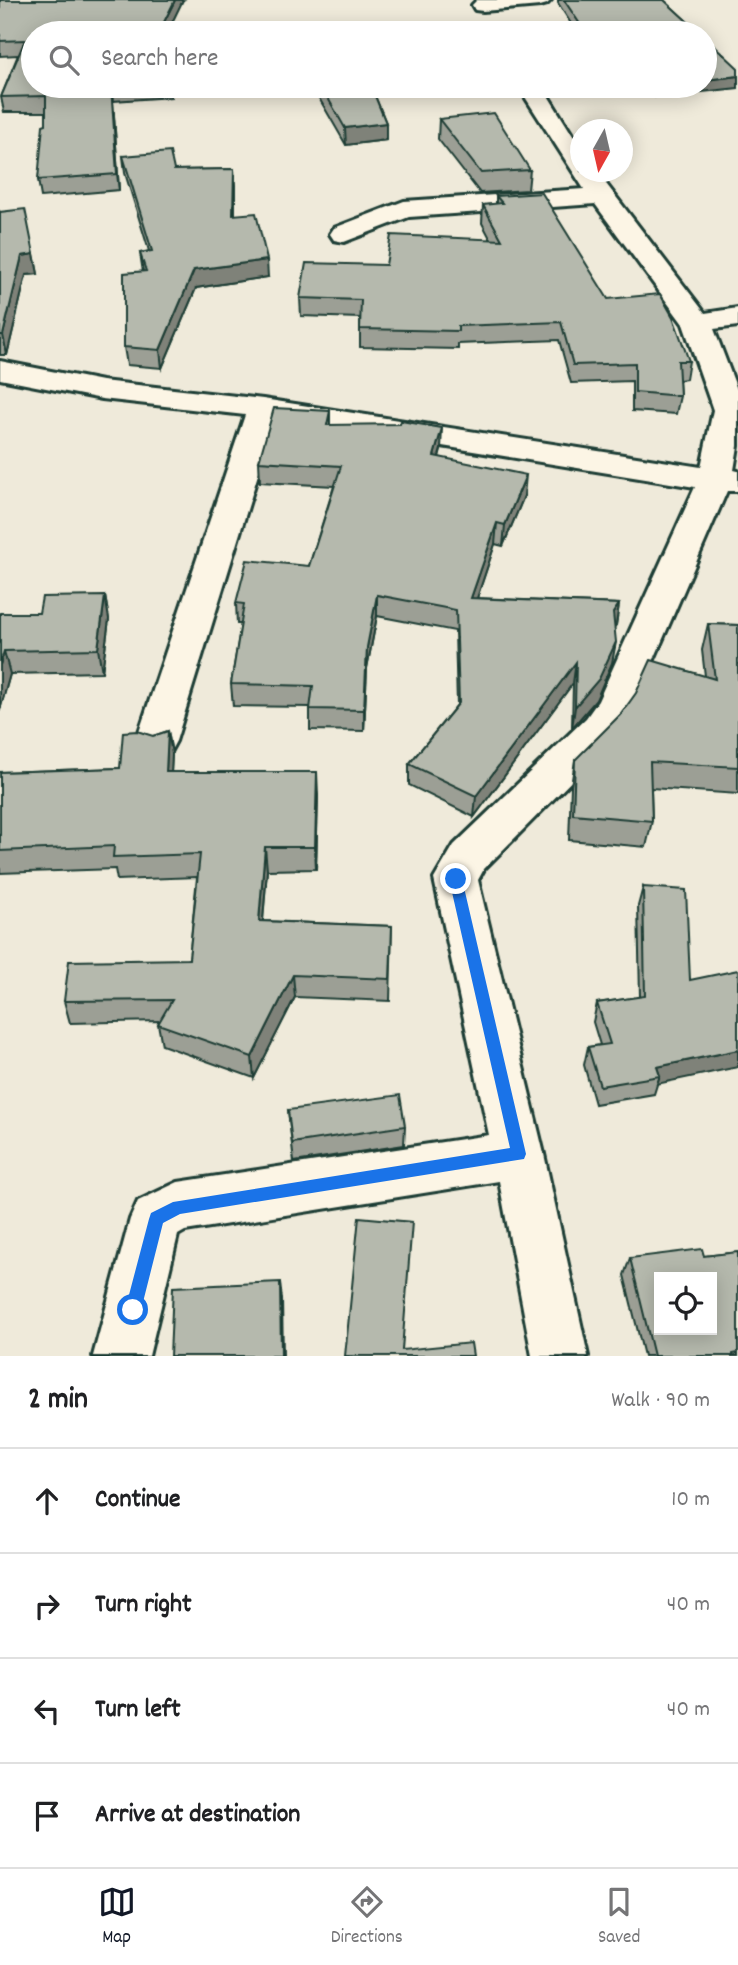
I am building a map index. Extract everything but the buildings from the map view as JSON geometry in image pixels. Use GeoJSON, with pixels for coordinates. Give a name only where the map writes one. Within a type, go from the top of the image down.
{"type":"FeatureCollection","features":[{"type":"Feature","properties":{"kind":"street"},"geometry":{"type":"LineString","coordinates":[[485,10],[540,0]]}},
{"type":"Feature","properties":{"kind":"street"},"geometry":{"type":"LineString","coordinates":[[538,98],[570,150]]}},
{"type":"Feature","properties":{"kind":"street"},"geometry":{"type":"LineString","coordinates":[[344,234],[404,209],[593,184],[697,323],[729,410],[726,480],[615,707],[600,728],[469,857],[456,879],[519,1154],[559,1356]]}},
{"type":"Feature","properties":{"kind":"street"},"geometry":{"type":"LineString","coordinates":[[697,323],[738,317]]}},
{"type":"Feature","properties":{"kind":"street"},"geometry":{"type":"LineString","coordinates":[[0,370],[102,390],[263,408],[726,480]]}},
{"type":"Feature","properties":{"kind":"street"},"geometry":{"type":"LineString","coordinates":[[156,741],[263,408]]}},
{"type":"Feature","properties":{"kind":"street"},"geometry":{"type":"LineString","coordinates":[[121,1356],[156,1219],[178,1207],[519,1154]]}},
{"type":"Feature","properties":{"kind":"route"},"geometry":{"type":"LineString","coordinates":[[133,1310],[156,1219],[178,1207],[519,1154],[456,879]]}}]}
